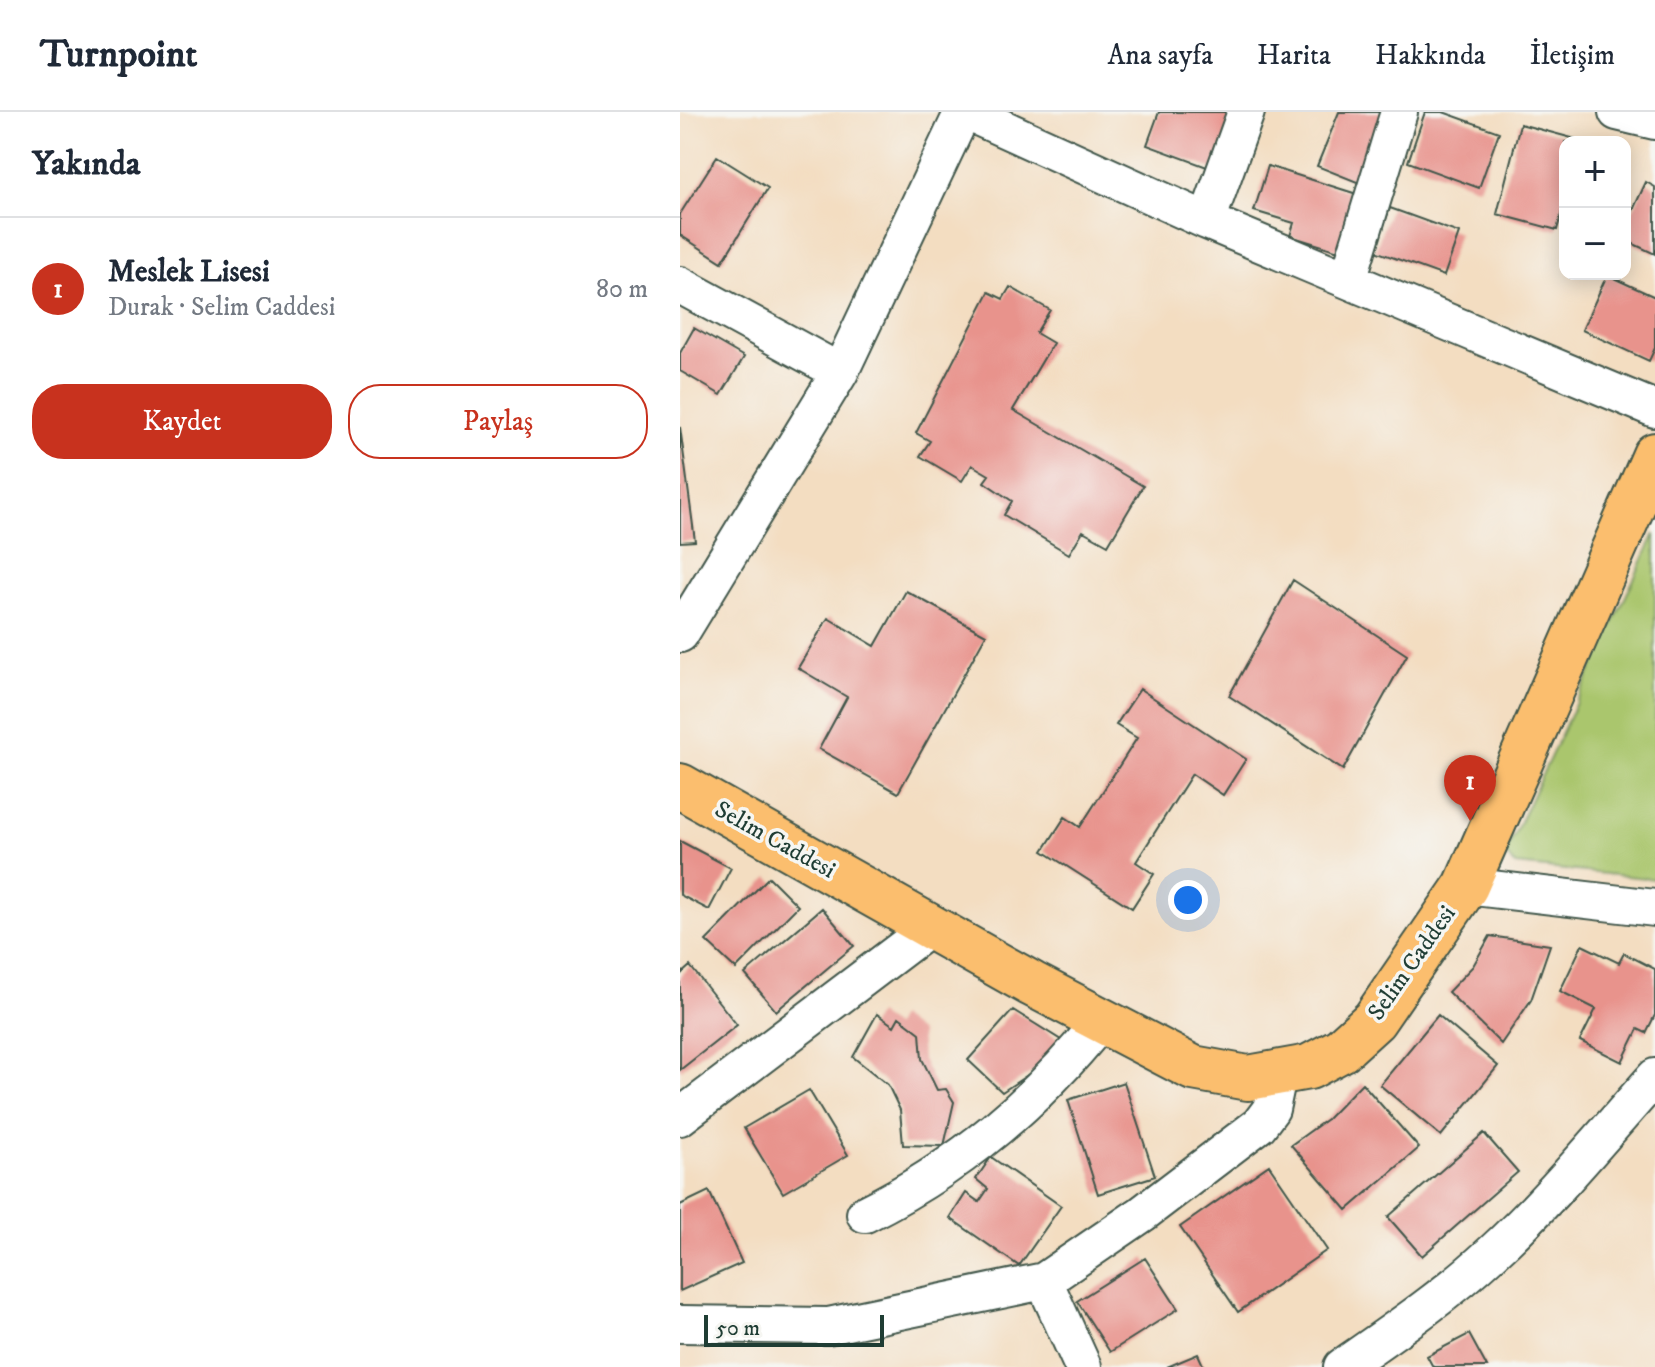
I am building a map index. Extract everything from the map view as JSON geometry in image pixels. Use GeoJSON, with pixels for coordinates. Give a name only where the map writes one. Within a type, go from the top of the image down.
{"type":"FeatureCollection","features":[{"type":"Feature","properties":{"kind":"main road","name":"Selim Caddesi"},"geometry":{"type":"LineString","coordinates":[[680,786],[931,927],[1193,1068],[1248,1078],[1278,1076],[1309,1067],[1341,1050],[1374,1020],[1466,886],[1655,455]]}},
{"type":"Feature","properties":{"kind":"street"},"geometry":{"type":"LineString","coordinates":[[680,634],[840,372],[965,112],[1207,221],[1655,409]]}},
{"type":"Feature","properties":{"kind":"street"},"geometry":{"type":"LineString","coordinates":[[1207,221],[1246,112]]}},
{"type":"Feature","properties":{"kind":"street"},"geometry":{"type":"LineString","coordinates":[[1348,280],[1399,112]]}},
{"type":"Feature","properties":{"kind":"street"},"geometry":{"type":"LineString","coordinates":[[1617,112],[1655,121]]}},
{"type":"Feature","properties":{"kind":"street"},"geometry":{"type":"LineString","coordinates":[[682,290],[840,372]]}},
{"type":"Feature","properties":{"kind":"street"},"geometry":{"type":"LineString","coordinates":[[1466,886],[1655,908]]}},
{"type":"Feature","properties":{"kind":"street"},"geometry":{"type":"LineString","coordinates":[[680,1117],[931,927]]}},
{"type":"Feature","properties":{"kind":"street"},"geometry":{"type":"LineString","coordinates":[[865,1214],[916,1187],[980,1145],[1050,1081],[1102,1020]]}},
{"type":"Feature","properties":{"kind":"street"},"geometry":{"type":"LineString","coordinates":[[680,1324],[828,1326],[1044,1281],[1142,1214],[1259,1125],[1271,1109],[1278,1076]]}},
{"type":"Feature","properties":{"kind":"street"},"geometry":{"type":"LineString","coordinates":[[1342,1367],[1384,1355],[1540,1207],[1655,1077]]}},
{"type":"Feature","properties":{"kind":"street"},"geometry":{"type":"LineString","coordinates":[[1044,1281],[1083,1367]]}},
{"type":"Feature","properties":{"kind":"green space"},"geometry":{"type":"Polygon","coordinates":[[[1655,534],[1655,879],[1516,865],[1505,854],[1655,534]]]}},
{"type":"Feature","properties":{"kind":"building"},"geometry":{"type":"Polygon","coordinates":[[[1159,112],[1236,112],[1215,170],[1147,145],[1159,112]]]}},
{"type":"Feature","properties":{"kind":"building"},"geometry":{"type":"Polygon","coordinates":[[[1339,112],[1391,112],[1362,184],[1317,166],[1339,112]]]}},
{"type":"Feature","properties":{"kind":"building"},"geometry":{"type":"Polygon","coordinates":[[[1425,112],[1443,112],[1499,132],[1479,188],[1408,162],[1425,112]]]}},
{"type":"Feature","properties":{"kind":"building"},"geometry":{"type":"Polygon","coordinates":[[[1520,124],[1564,136],[1559,136],[1557,230],[1497,214],[1520,124]]]}},
{"type":"Feature","properties":{"kind":"building"},"geometry":{"type":"Polygon","coordinates":[[[717,156],[768,188],[722,262],[680,235],[680,214],[717,156]]]}},
{"type":"Feature","properties":{"kind":"building"},"geometry":{"type":"Polygon","coordinates":[[[1268,166],[1360,195],[1342,252],[1290,236],[1294,223],[1254,211],[1268,166]]]}},
{"type":"Feature","properties":{"kind":"building"},"geometry":{"type":"Polygon","coordinates":[[[1646,182],[1655,187],[1655,254],[1631,243],[1631,214],[1646,182]]]}},
{"type":"Feature","properties":{"kind":"building"},"geometry":{"type":"Polygon","coordinates":[[[1390,208],[1459,233],[1444,276],[1375,251],[1390,208]]]}},
{"type":"Feature","properties":{"kind":"building"},"geometry":{"type":"Polygon","coordinates":[[[1605,280],[1618,280],[1655,297],[1655,348],[1649,361],[1582,330],[1605,280]]]}},
{"type":"Feature","properties":{"kind":"building"},"geometry":{"type":"Polygon","coordinates":[[[1010,287],[1050,310],[1036,333],[1053,343],[1013,410],[1143,486],[1108,545],[1083,531],[1069,554],[1004,515],[1012,501],[984,482],[989,475],[972,465],[962,481],[920,456],[930,441],[916,433],[989,292],[1003,299],[1010,287]]]}},
{"type":"Feature","properties":{"kind":"building"},"geometry":{"type":"Polygon","coordinates":[[[694,328],[744,357],[721,395],[680,371],[680,353],[694,328]]]}},
{"type":"Feature","properties":{"kind":"building"},"geometry":{"type":"Polygon","coordinates":[[[680,427],[695,541],[680,542],[680,427]]]}},
{"type":"Feature","properties":{"kind":"building"},"geometry":{"type":"Polygon","coordinates":[[[1293,580],[1407,655],[1343,770],[1229,696],[1293,580]]]}},
{"type":"Feature","properties":{"kind":"building"},"geometry":{"type":"Polygon","coordinates":[[[906,591],[986,635],[898,793],[819,749],[847,697],[798,668],[828,618],[875,646],[906,591]]]}},
{"type":"Feature","properties":{"kind":"building"},"geometry":{"type":"Polygon","coordinates":[[[1140,689],[1246,759],[1223,795],[1192,774],[1136,862],[1154,874],[1132,908],[1043,851],[1065,817],[1080,827],[1137,738],[1116,725],[1140,689]]]}},
{"type":"Feature","properties":{"kind":"building"},"geometry":{"type":"Polygon","coordinates":[[[680,841],[731,868],[709,910],[680,895],[680,841]]]}},
{"type":"Feature","properties":{"kind":"building"},"geometry":{"type":"Polygon","coordinates":[[[769,877],[798,906],[736,969],[706,941],[769,877]]]}},
{"type":"Feature","properties":{"kind":"building"},"geometry":{"type":"Polygon","coordinates":[[[822,908],[854,946],[776,1011],[745,974],[822,908]]]}},
{"type":"Feature","properties":{"kind":"building"},"geometry":{"type":"Polygon","coordinates":[[[1490,936],[1550,945],[1531,1000],[1501,1044],[1448,992],[1473,966],[1490,936]]]}},
{"type":"Feature","properties":{"kind":"building"},"geometry":{"type":"Polygon","coordinates":[[[1582,945],[1619,963],[1624,953],[1655,969],[1655,1015],[1646,1033],[1638,1029],[1622,1062],[1580,1041],[1596,1009],[1560,991],[1582,945]]]}},
{"type":"Feature","properties":{"kind":"building"},"geometry":{"type":"Polygon","coordinates":[[[690,966],[737,1025],[680,1070],[680,975],[690,966]]]}},
{"type":"Feature","properties":{"kind":"building"},"geometry":{"type":"Polygon","coordinates":[[[1013,1010],[1064,1042],[1038,1068],[1002,1092],[968,1060],[1013,1010]]]}},
{"type":"Feature","properties":{"kind":"building"},"geometry":{"type":"Polygon","coordinates":[[[877,1014],[894,1026],[899,1017],[920,1033],[922,1059],[937,1090],[946,1089],[954,1102],[944,1146],[903,1145],[900,1110],[888,1085],[853,1057],[877,1014]]]}},
{"type":"Feature","properties":{"kind":"building"},"geometry":{"type":"Polygon","coordinates":[[[1438,1015],[1498,1066],[1441,1136],[1380,1085],[1438,1015]]]}},
{"type":"Feature","properties":{"kind":"building"},"geometry":{"type":"Polygon","coordinates":[[[1124,1082],[1155,1176],[1098,1194],[1068,1100],[1124,1082]]]}},
{"type":"Feature","properties":{"kind":"building"},"geometry":{"type":"Polygon","coordinates":[[[1362,1083],[1419,1148],[1347,1210],[1291,1145],[1327,1119],[1362,1083]]]}},
{"type":"Feature","properties":{"kind":"building"},"geometry":{"type":"Polygon","coordinates":[[[809,1090],[848,1155],[783,1193],[744,1128],[809,1090]]]}},
{"type":"Feature","properties":{"kind":"building"},"geometry":{"type":"Polygon","coordinates":[[[1484,1133],[1518,1172],[1422,1256],[1388,1217],[1484,1133]]]}},
{"type":"Feature","properties":{"kind":"building"},"geometry":{"type":"Polygon","coordinates":[[[991,1157],[1061,1206],[1019,1266],[950,1218],[966,1193],[979,1202],[988,1189],[976,1179],[991,1157]]]}},
{"type":"Feature","properties":{"kind":"building"},"geometry":{"type":"Polygon","coordinates":[[[1269,1165],[1327,1250],[1238,1312],[1180,1227],[1269,1165]]]}},
{"type":"Feature","properties":{"kind":"building"},"geometry":{"type":"Polygon","coordinates":[[[709,1191],[742,1263],[680,1291],[680,1205],[709,1191]]]}},
{"type":"Feature","properties":{"kind":"building"},"geometry":{"type":"Polygon","coordinates":[[[1145,1258],[1178,1309],[1110,1352],[1077,1301],[1145,1258]]]}},
{"type":"Feature","properties":{"kind":"building"},"geometry":{"type":"Polygon","coordinates":[[[1469,1334],[1487,1367],[1433,1367],[1427,1356],[1469,1334]]]}},
{"type":"Feature","properties":{"kind":"building"},"geometry":{"type":"Polygon","coordinates":[[[1198,1354],[1204,1367],[1167,1367],[1198,1354]]]}},
{"type":"Feature","properties":{"kind":"place","name":"Meslek Lisesi"},"geometry":{"type":"Point","coordinates":[1470,821]}}]}
